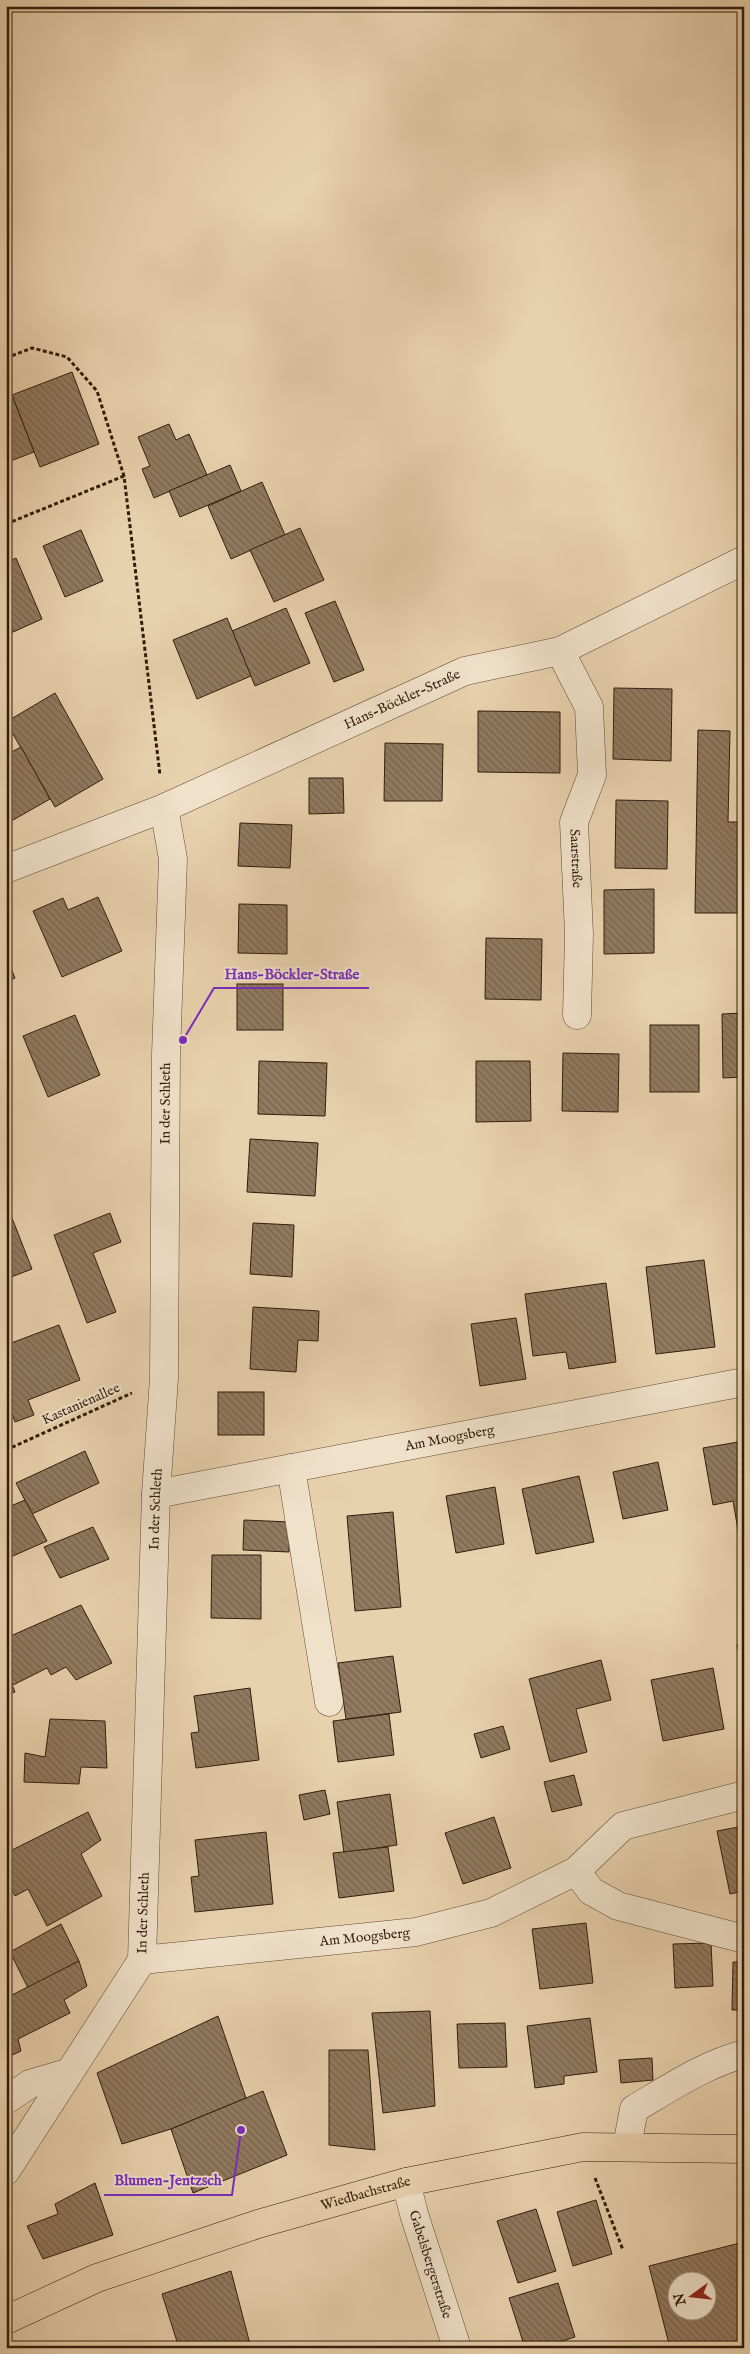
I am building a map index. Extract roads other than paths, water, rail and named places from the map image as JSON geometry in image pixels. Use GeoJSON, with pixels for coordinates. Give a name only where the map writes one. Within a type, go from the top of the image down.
{"type":"FeatureCollection","features":[{"type":"Feature","properties":{"kind":"main road","name":"Wiedbachstraße"},"geometry":{"type":"LineString","coordinates":[[6,2320],[97,2278],[258,2224],[406,2182],[582,2147],[627,2146],[744,2149]]}},
{"type":"Feature","properties":{"kind":"street","name":"Hans-Böckler-Straße"},"geometry":{"type":"LineString","coordinates":[[6,869],[164,808],[465,671],[560,651],[744,560]]}},
{"type":"Feature","properties":{"kind":"street","name":"Saarstraße"},"geometry":{"type":"LineString","coordinates":[[560,651],[589,707],[592,775],[574,822],[579,934],[577,1015]]}},
{"type":"Feature","properties":{"kind":"street","name":"In der Schleth"},"geometry":{"type":"LineString","coordinates":[[6,2171],[67,2073],[142,1960],[156,1494],[164,1378],[166,1054],[173,859],[164,808]]}},
{"type":"Feature","properties":{"kind":"street","name":"Am Moogsberg"},"geometry":{"type":"LineString","coordinates":[[156,1494],[744,1382]]}},
{"type":"Feature","properties":{"kind":"street"},"geometry":{"type":"LineString","coordinates":[[291,1468],[308,1562],[328,1702]]}},
{"type":"Feature","properties":{"kind":"street","name":"Am Moogsberg"},"geometry":{"type":"LineString","coordinates":[[142,1960],[416,1932],[491,1913],[576,1871],[623,1826],[744,1795]]}},
{"type":"Feature","properties":{"kind":"street"},"geometry":{"type":"LineString","coordinates":[[576,1871],[591,1891],[618,1906],[744,1939]]}},
{"type":"Feature","properties":{"kind":"street"},"geometry":{"type":"LineString","coordinates":[[627,2146],[634,2109],[675,2084],[732,2057],[744,2054]]}},
{"type":"Feature","properties":{"kind":"street"},"geometry":{"type":"LineString","coordinates":[[6,2100],[30,2084],[67,2073]]}},
{"type":"Feature","properties":{"kind":"street","name":"Gabelsbergerstraße"},"geometry":{"type":"LineString","coordinates":[[406,2182],[414,2214],[457,2348]]}},
{"type":"Feature","properties":{"kind":"place","name":"Hans-Böckler-Straße"},"geometry":{"type":"Point","coordinates":[183,1040]}},
{"type":"Feature","properties":{"kind":"place","name":"Blumen-Jentzsch"},"geometry":{"type":"Point","coordinates":[241,2130]}}]}
